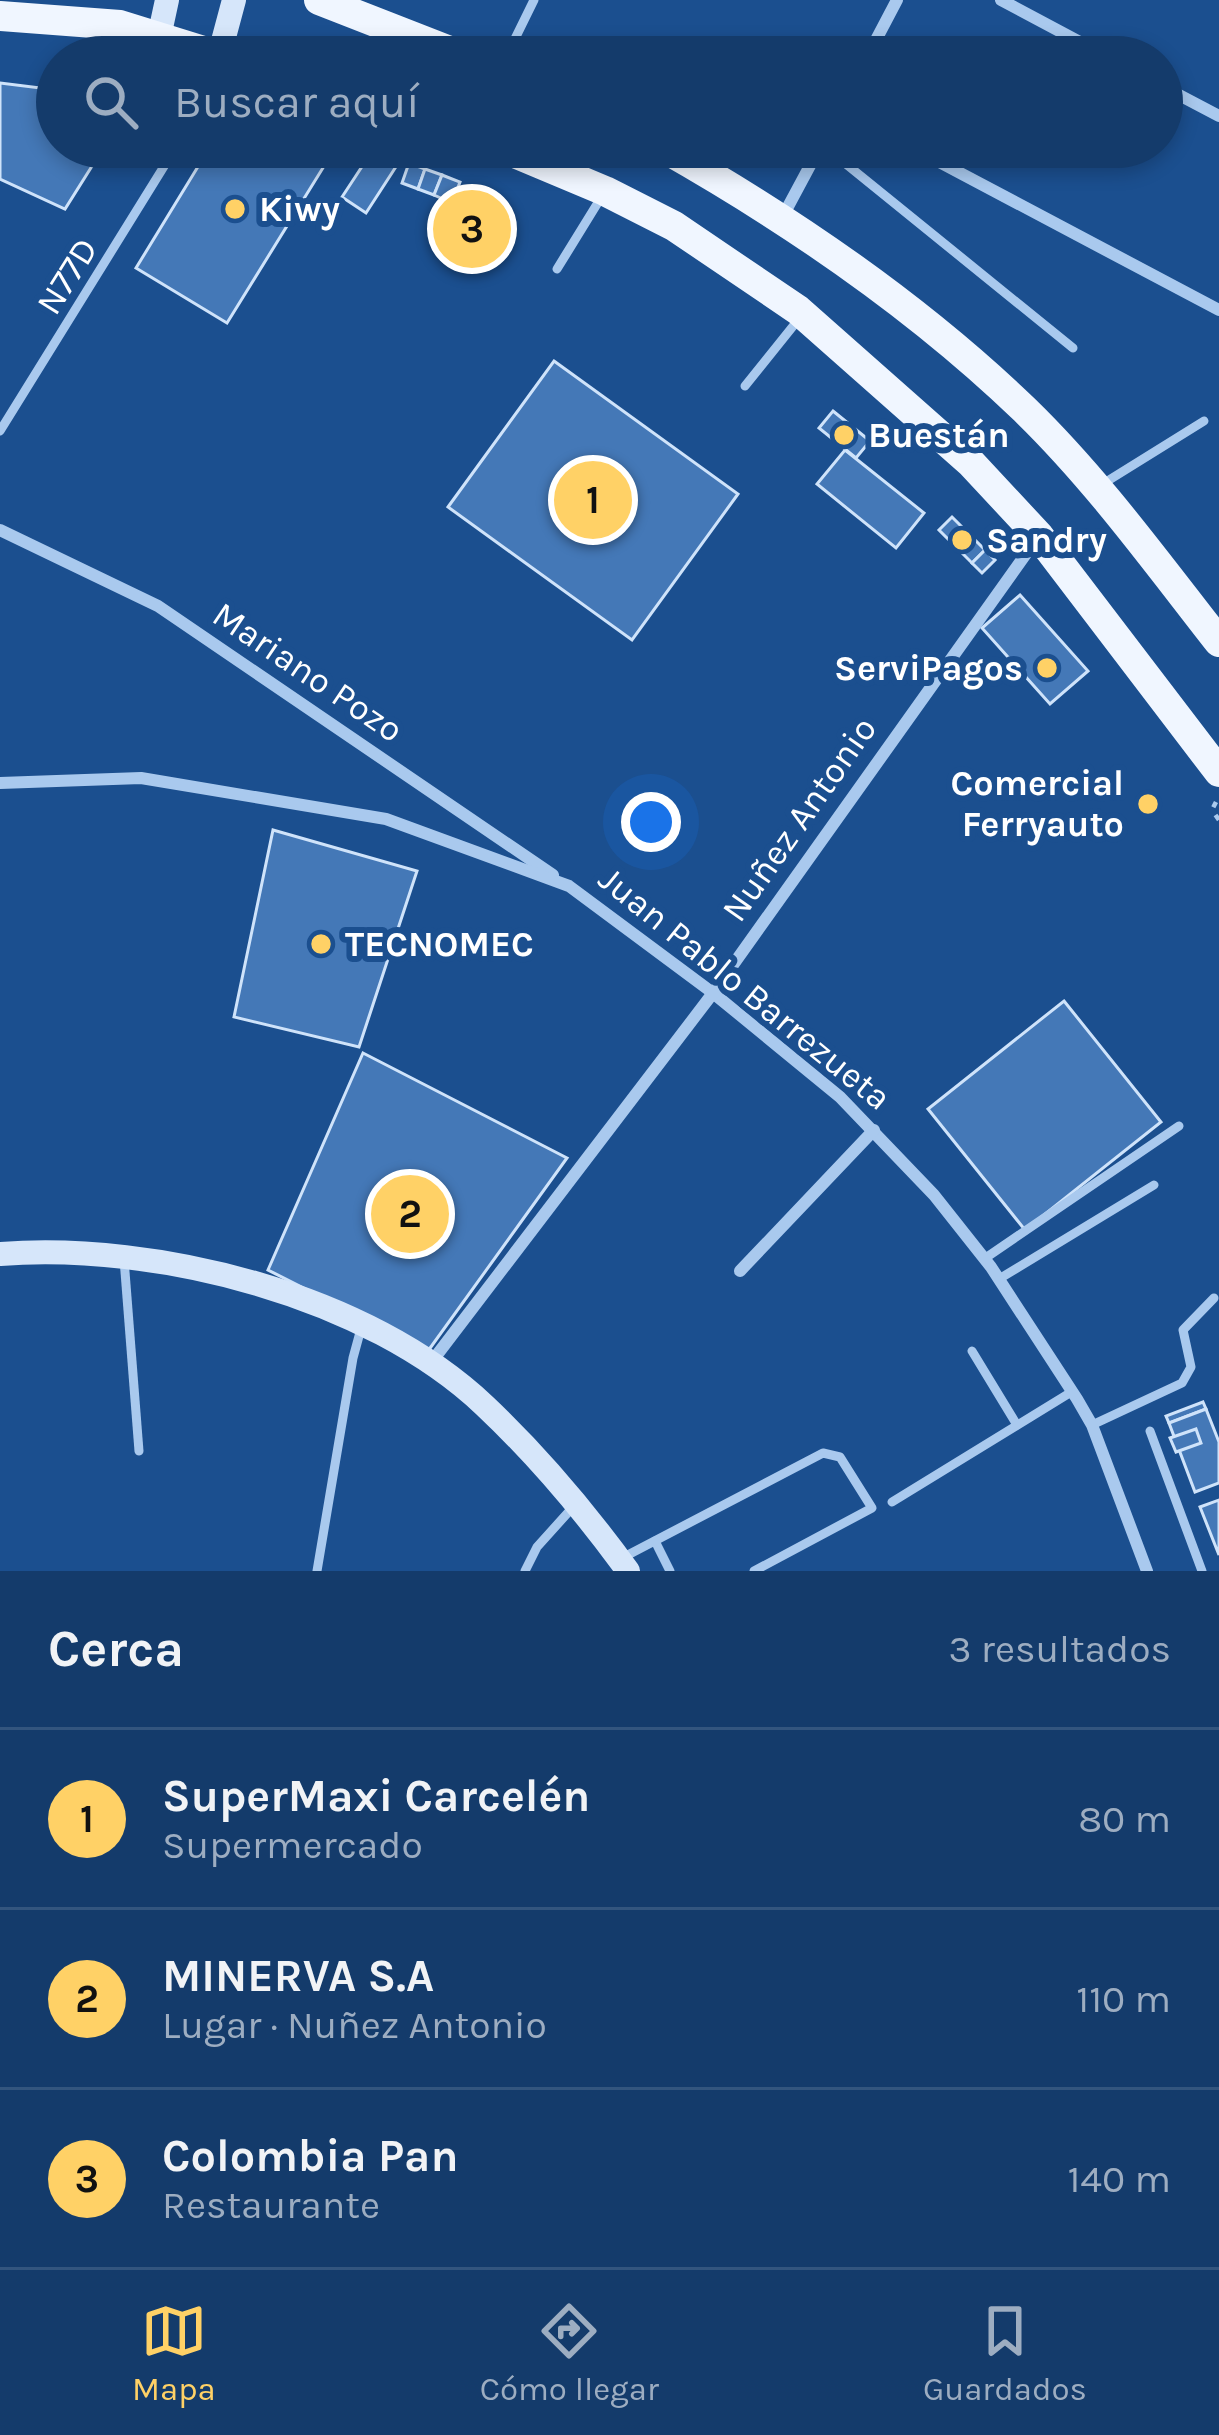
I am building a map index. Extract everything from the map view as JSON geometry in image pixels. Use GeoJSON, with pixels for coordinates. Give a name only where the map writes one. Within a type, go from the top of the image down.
{"type":"FeatureCollection","features":[{"type":"Feature","properties":{"kind":"main road"},"geometry":{"type":"LineString","coordinates":[[319,0],[411,36]]}},
{"type":"Feature","properties":{"kind":"main road"},"geometry":{"type":"LineString","coordinates":[[0,16],[120,25],[156,36]]}},
{"type":"Feature","properties":{"kind":"main road"},"geometry":{"type":"LineString","coordinates":[[550,168],[674,226],[803,314],[971,463],[1039,536],[1219,772]]}},
{"type":"Feature","properties":{"kind":"main road"},"geometry":{"type":"LineString","coordinates":[[698,168],[782,217],[947,342],[1025,411],[1096,488],[1219,642]]}},
{"type":"Feature","properties":{"kind":"street"},"geometry":{"type":"LineString","coordinates":[[159,36],[166,0]]}},
{"type":"Feature","properties":{"kind":"street"},"geometry":{"type":"LineString","coordinates":[[225,36],[234,0]]}},
{"type":"Feature","properties":{"kind":"street"},"geometry":{"type":"LineString","coordinates":[[878,36],[897,0]]}},
{"type":"Feature","properties":{"kind":"street"},"geometry":{"type":"LineString","coordinates":[[1000,0],[1068,36]]}},
{"type":"Feature","properties":{"kind":"street"},"geometry":{"type":"LineString","coordinates":[[1183,95],[1217,109]]}},
{"type":"Feature","properties":{"kind":"street"},"geometry":{"type":"LineString","coordinates":[[782,217],[810,168]]}},
{"type":"Feature","properties":{"kind":"street"},"geometry":{"type":"LineString","coordinates":[[951,168],[1219,310]]}},
{"type":"Feature","properties":{"kind":"street","name":"Mariano Pozo"},"geometry":{"type":"LineString","coordinates":[[0,530],[158,606],[569,886]]}},
{"type":"Feature","properties":{"kind":"street","name":"Nuñez Antonio"},"geometry":{"type":"LineString","coordinates":[[430,1364],[712,993],[1039,536]]}},
{"type":"Feature","properties":{"kind":"street","name":"Juan Pablo Barrezueta"},"geometry":{"type":"LineString","coordinates":[[0,783],[141,778],[386,819],[569,886],[812,1073],[934,1195],[999,1279],[1072,1391],[1091,1425],[1147,1571]]}},
{"type":"Feature","properties":{"kind":"street"},"geometry":{"type":"LineString","coordinates":[[740,1271],[874,1130]]}},
{"type":"Feature","properties":{"kind":"street"},"geometry":{"type":"LineString","coordinates":[[0,1254],[124,1254],[187,1265],[261,1286],[362,1325],[430,1364],[483,1404],[577,1503],[624,1565]]}},
{"type":"Feature","properties":{"kind":"lane"},"geometry":{"type":"LineString","coordinates":[[516,36],[534,0]]}},
{"type":"Feature","properties":{"kind":"lane","name":"N77D"},"geometry":{"type":"LineString","coordinates":[[0,431],[163,168]]}},
{"type":"Feature","properties":{"kind":"lane"},"geometry":{"type":"LineString","coordinates":[[848,168],[1073,348]]}},
{"type":"Feature","properties":{"kind":"lane"},"geometry":{"type":"LineString","coordinates":[[557,269],[605,191]]}},
{"type":"Feature","properties":{"kind":"lane"},"geometry":{"type":"LineString","coordinates":[[745,386],[803,314]]}},
{"type":"Feature","properties":{"kind":"lane"},"geometry":{"type":"LineString","coordinates":[[1096,488],[1204,421]]}},
{"type":"Feature","properties":{"kind":"lane"},"geometry":{"type":"LineString","coordinates":[[984,1259],[1179,1126]]}},
{"type":"Feature","properties":{"kind":"lane"},"geometry":{"type":"LineString","coordinates":[[999,1279],[1154,1185]]}},
{"type":"Feature","properties":{"kind":"lane"},"geometry":{"type":"LineString","coordinates":[[124,1254],[139,1451]]}},
{"type":"Feature","properties":{"kind":"lane"},"geometry":{"type":"LineString","coordinates":[[1091,1425],[1183,1383],[1192,1367],[1183,1330],[1214,1298]]}},
{"type":"Feature","properties":{"kind":"lane"},"geometry":{"type":"LineString","coordinates":[[317,1571],[352,1358],[362,1325]]}},
{"type":"Feature","properties":{"kind":"lane"},"geometry":{"type":"LineString","coordinates":[[972,1351],[1017,1425]]}},
{"type":"Feature","properties":{"kind":"lane"},"geometry":{"type":"LineString","coordinates":[[892,1502],[1072,1391]]}},
{"type":"Feature","properties":{"kind":"lane"},"geometry":{"type":"LineString","coordinates":[[1150,1431],[1202,1571]]}},
{"type":"Feature","properties":{"kind":"lane"},"geometry":{"type":"LineString","coordinates":[[624,1565],[655,1540],[823,1454],[840,1457],[872,1508],[754,1571]]}},
{"type":"Feature","properties":{"kind":"lane"},"geometry":{"type":"LineString","coordinates":[[525,1571],[537,1546],[577,1503]]}},
{"type":"Feature","properties":{"kind":"lane"},"geometry":{"type":"LineString","coordinates":[[655,1540],[670,1571]]}},
{"type":"Feature","properties":{"kind":"path"},"geometry":{"type":"LineString","coordinates":[[1212,810],[1219,820]]}},
{"type":"Feature","properties":{"kind":"building"},"geometry":{"type":"Polygon","coordinates":[[[0,83],[36,87],[36,168],[91,168],[65,209],[0,179],[0,83]]]}},
{"type":"Feature","properties":{"kind":"building","name":"Kiwy"},"geometry":{"type":"Polygon","coordinates":[[[197,168],[323,168],[227,323],[136,268],[197,168]]]}},
{"type":"Feature","properties":{"kind":"building"},"geometry":{"type":"Polygon","coordinates":[[[361,168],[395,168],[366,213],[342,197],[361,168]]]}},
{"type":"Feature","properties":{"kind":"building"},"geometry":{"type":"Polygon","coordinates":[[[407,168],[425,169],[418,189],[402,183],[407,168]]]}},
{"type":"Feature","properties":{"kind":"building"},"geometry":{"type":"Polygon","coordinates":[[[425,169],[442,175],[434,195],[418,189],[425,169]]]}},
{"type":"Feature","properties":{"kind":"building"},"geometry":{"type":"Polygon","coordinates":[[[442,175],[460,182],[452,203],[434,195],[442,175]]]}},
{"type":"Feature","properties":{"kind":"building"},"geometry":{"type":"Polygon","coordinates":[[[466,195],[506,221],[478,263],[438,237],[466,195]]]}},
{"type":"Feature","properties":{"kind":"building"},"geometry":{"type":"Polygon","coordinates":[[[554,361],[738,494],[632,640],[448,507],[554,361]]]}},
{"type":"Feature","properties":{"kind":"building","name":"Buestán"},"geometry":{"type":"Polygon","coordinates":[[[833,411],[870,441],[856,458],[819,428],[833,411]]]}},
{"type":"Feature","properties":{"kind":"building"},"geometry":{"type":"Polygon","coordinates":[[[845,450],[924,513],[896,548],[817,484],[845,450]]]}},
{"type":"Feature","properties":{"kind":"building","name":"Sandry"},"geometry":{"type":"Polygon","coordinates":[[[952,517],[985,550],[972,563],[939,530],[952,517]]]}},
{"type":"Feature","properties":{"kind":"building"},"geometry":{"type":"Polygon","coordinates":[[[985,550],[995,560],[982,573],[972,563],[985,550]]]}},
{"type":"Feature","properties":{"kind":"building"},"geometry":{"type":"Polygon","coordinates":[[[1020,595],[1088,671],[1050,704],[982,628],[1020,595]]]}},
{"type":"Feature","properties":{"kind":"building","name":"TECNOMEC"},"geometry":{"type":"Polygon","coordinates":[[[273,830],[417,871],[359,1047],[234,1017],[273,830]]]}},
{"type":"Feature","properties":{"kind":"building"},"geometry":{"type":"Polygon","coordinates":[[[1064,1001],[1161,1122],[1025,1230],[928,1109],[1064,1001]]]}},
{"type":"Feature","properties":{"kind":"building"},"geometry":{"type":"Polygon","coordinates":[[[363,1053],[567,1158],[428,1351],[268,1270],[363,1053]]]}},
{"type":"Feature","properties":{"kind":"building"},"geometry":{"type":"Polygon","coordinates":[[[1203,1402],[1206,1409],[1169,1423],[1166,1416],[1203,1402]]]}},
{"type":"Feature","properties":{"kind":"building"},"geometry":{"type":"Polygon","coordinates":[[[1206,1409],[1219,1442],[1219,1483],[1195,1492],[1169,1423],[1206,1409]]]}},
{"type":"Feature","properties":{"kind":"building"},"geometry":{"type":"Polygon","coordinates":[[[1196,1429],[1201,1443],[1176,1452],[1170,1438],[1196,1429]]]}},
{"type":"Feature","properties":{"kind":"building"},"geometry":{"type":"Polygon","coordinates":[[[1219,1500],[1219,1555],[1200,1507],[1219,1500]]]}},
{"type":"Feature","properties":{"kind":"place","name":"Kiwy"},"geometry":{"type":"Point","coordinates":[235,209]}},
{"type":"Feature","properties":{"kind":"place","name":"Colombia Pan"},"geometry":{"type":"Point","coordinates":[472,229]}},
{"type":"Feature","properties":{"kind":"place","name":"Buestán"},"geometry":{"type":"Point","coordinates":[844,435]}},
{"type":"Feature","properties":{"kind":"place","name":"SuperMaxi Carcelén"},"geometry":{"type":"Point","coordinates":[593,500]}},
{"type":"Feature","properties":{"kind":"place","name":"Sandry"},"geometry":{"type":"Point","coordinates":[962,540]}},
{"type":"Feature","properties":{"kind":"place","name":"ServiPagos"},"geometry":{"type":"Point","coordinates":[1047,668]}},
{"type":"Feature","properties":{"kind":"place","name":"Comercial Ferryauto"},"geometry":{"type":"Point","coordinates":[1148,804]}},
{"type":"Feature","properties":{"kind":"place","name":"TECNOMEC"},"geometry":{"type":"Point","coordinates":[321,944]}},
{"type":"Feature","properties":{"kind":"place","name":"MINERVA S.A"},"geometry":{"type":"Point","coordinates":[410,1214]}}]}
